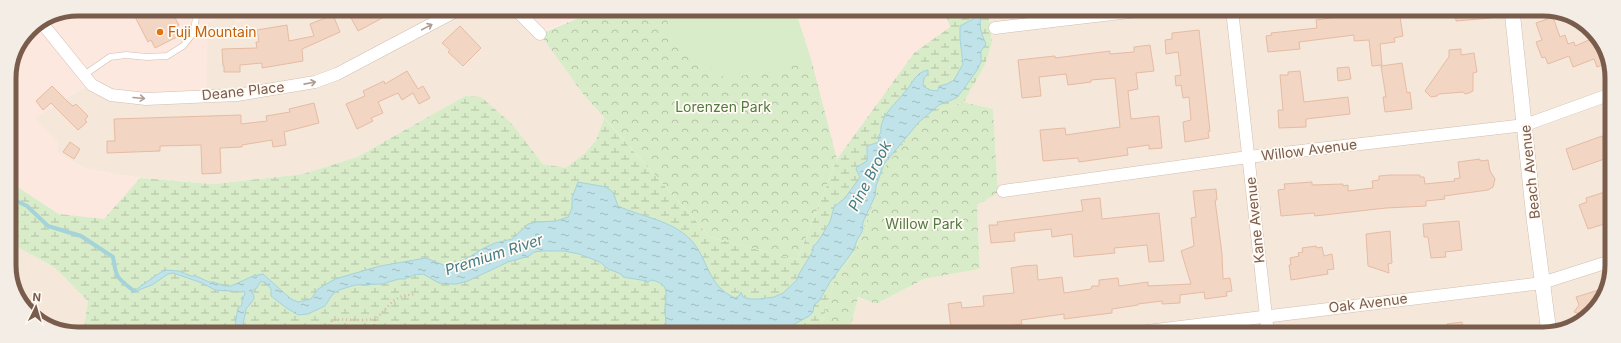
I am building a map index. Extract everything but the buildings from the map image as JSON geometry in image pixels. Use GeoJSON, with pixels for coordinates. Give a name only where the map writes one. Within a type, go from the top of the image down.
{"type":"FeatureCollection","features":[{"type":"Feature","properties":{"kind":"street","name":"Deane Place"},"geometry":{"type":"LineString","coordinates":[[44,26],[92,85],[110,95],[146,99],[222,96],[259,92],[315,82],[337,74],[447,16]]}},
{"type":"Feature","properties":{"kind":"street"},"geometry":{"type":"LineString","coordinates":[[522,16],[540,34]]}},
{"type":"Feature","properties":{"kind":"street"},"geometry":{"type":"LineString","coordinates":[[994,28],[1095,16]]}},
{"type":"Feature","properties":{"kind":"street","name":"Kane Avenue"},"geometry":{"type":"LineString","coordinates":[[1233,16],[1267,327]]}},
{"type":"Feature","properties":{"kind":"street","name":"Beach Avenue"},"geometry":{"type":"LineString","coordinates":[[1513,16],[1548,326]]}},
{"type":"Feature","properties":{"kind":"street","name":"Willow Avenue"},"geometry":{"type":"LineString","coordinates":[[1003,191],[1248,158],[1525,125],[1605,96]]}},
{"type":"Feature","properties":{"kind":"street","name":"Oak Avenue"},"geometry":{"type":"LineString","coordinates":[[1175,327],[1265,315],[1542,283],[1605,264]]}},
{"type":"Feature","properties":{"kind":"lane"},"geometry":{"type":"LineString","coordinates":[[84,75],[110,57],[126,55],[147,57],[167,56],[183,46],[194,32],[196,16]]}},
{"type":"Feature","properties":{"kind":"path"},"geometry":{"type":"LineString","coordinates":[[374,327],[375,320],[393,301],[402,296],[415,294]]}},
{"type":"Feature","properties":{"kind":"path"},"geometry":{"type":"LineString","coordinates":[[329,327],[332,320],[375,320]]}},
{"type":"Feature","properties":{"kind":"shaded area"},"geometry":{"type":"Polygon","coordinates":[[[222,16],[233,16],[237,23],[252,16],[524,16],[540,33],[583,94],[604,118],[596,140],[585,153],[567,169],[543,164],[533,152],[465,96],[357,157],[303,174],[213,184],[140,178],[86,169],[56,152],[34,118],[88,85],[208,22],[222,16]]]}},
{"type":"Feature","properties":{"kind":"shaded area"},"geometry":{"type":"Polygon","coordinates":[[[222,16],[208,22],[206,94],[148,96],[88,85],[34,118],[59,144],[57,152],[86,169],[140,178],[104,220],[59,214],[16,186],[16,74],[22,51],[29,40],[44,26],[66,17],[222,16]]]}},
{"type":"Feature","properties":{"kind":"shaded area"},"geometry":{"type":"Polygon","coordinates":[[[233,16],[252,16],[237,23],[233,16]]]}},
{"type":"Feature","properties":{"kind":"shaded area"},"geometry":{"type":"Polygon","coordinates":[[[524,16],[582,16],[540,33],[524,16]]]}},
{"type":"Feature","properties":{"kind":"shaded area"},"geometry":{"type":"Polygon","coordinates":[[[797,16],[946,16],[950,27],[914,53],[837,159],[812,62],[797,16]]]}},
{"type":"Feature","properties":{"kind":"shaded area"},"geometry":{"type":"Polygon","coordinates":[[[989,16],[1543,16],[1563,19],[1587,34],[1597,47],[1604,66],[1605,265],[1604,277],[1600,289],[1595,299],[1581,314],[1563,324],[1543,327],[850,327],[857,297],[876,304],[924,279],[980,269],[977,205],[998,192],[993,109],[964,102],[985,65],[992,43],[989,16]]]}},
{"type":"Feature","properties":{"kind":"shaded area"},"geometry":{"type":"Polygon","coordinates":[[[16,246],[54,267],[88,301],[84,327],[66,326],[47,319],[40,314],[29,303],[21,289],[17,277],[16,246]]]}},
{"type":"Feature","properties":{"kind":"green space","name":"Lorenzen Park"},"geometry":{"type":"Polygon","coordinates":[[[583,16],[797,16],[812,62],[837,159],[797,260],[710,237],[583,94],[540,34],[583,16]]]}},
{"type":"Feature","properties":{"kind":"green space"},"geometry":{"type":"Polygon","coordinates":[[[666,16],[797,16],[812,62],[726,79],[671,38],[666,16]]]}},
{"type":"Feature","properties":{"kind":"green space"},"geometry":{"type":"Polygon","coordinates":[[[946,16],[989,16],[992,43],[985,65],[964,102],[937,111],[870,214],[853,255],[835,278],[821,327],[84,327],[88,301],[54,267],[16,246],[16,186],[59,214],[104,219],[140,178],[213,184],[303,174],[357,157],[465,96],[481,97],[511,123],[543,164],[566,168],[585,153],[596,140],[604,118],[710,237],[797,260],[837,159],[914,53],[950,27],[946,16]]]}},
{"type":"Feature","properties":{"kind":"green space","name":"Willow Park"},"geometry":{"type":"Polygon","coordinates":[[[964,102],[993,109],[998,193],[977,205],[980,269],[924,279],[876,304],[858,297],[850,327],[821,327],[835,278],[853,255],[870,214],[885,167],[911,134],[937,111],[964,102]]]}},
{"type":"Feature","properties":{"kind":"water","name":"Pine Brook"},"geometry":{"type":"Polygon","coordinates":[[[974,16],[982,16],[980,27],[986,44],[981,51],[981,62],[977,70],[956,98],[939,105],[919,122],[884,164],[876,186],[875,196],[863,222],[862,232],[853,251],[830,282],[819,301],[814,305],[813,312],[792,327],[666,327],[665,310],[666,290],[661,284],[651,280],[647,283],[647,281],[623,277],[621,274],[608,269],[600,262],[579,254],[564,251],[534,252],[529,256],[508,262],[468,281],[457,284],[439,283],[423,274],[382,284],[355,285],[339,290],[332,295],[325,306],[308,314],[298,315],[285,307],[271,296],[271,289],[265,282],[260,282],[257,288],[251,291],[254,299],[246,309],[242,327],[235,327],[238,308],[242,305],[242,297],[245,295],[244,291],[215,290],[202,283],[173,273],[168,274],[152,285],[131,293],[164,270],[179,271],[224,286],[231,286],[253,276],[263,274],[291,299],[298,302],[311,299],[318,289],[335,279],[380,266],[426,258],[446,266],[468,258],[495,243],[512,239],[528,224],[556,221],[568,217],[572,208],[572,198],[578,182],[606,187],[613,192],[618,206],[674,227],[690,239],[701,254],[713,279],[726,293],[735,298],[739,296],[741,292],[743,297],[750,299],[774,297],[783,293],[797,280],[813,251],[813,246],[817,243],[830,222],[834,207],[845,198],[860,177],[856,169],[867,161],[867,146],[879,142],[878,137],[881,132],[881,126],[885,116],[907,90],[914,79],[920,73],[928,70],[928,74],[924,78],[923,86],[930,90],[938,91],[939,86],[954,80],[963,64],[960,26],[973,19],[974,16]]]}},
{"type":"Feature","properties":{"kind":"waterway","name":"Premium River"},"geometry":{"type":"LineString","coordinates":[[16,201],[27,206],[48,226],[81,236],[113,257],[116,274],[134,291]]}},
{"type":"Feature","properties":{"kind":"place","name":"Fuji Mountain"},"geometry":{"type":"Point","coordinates":[160,32]}}]}
